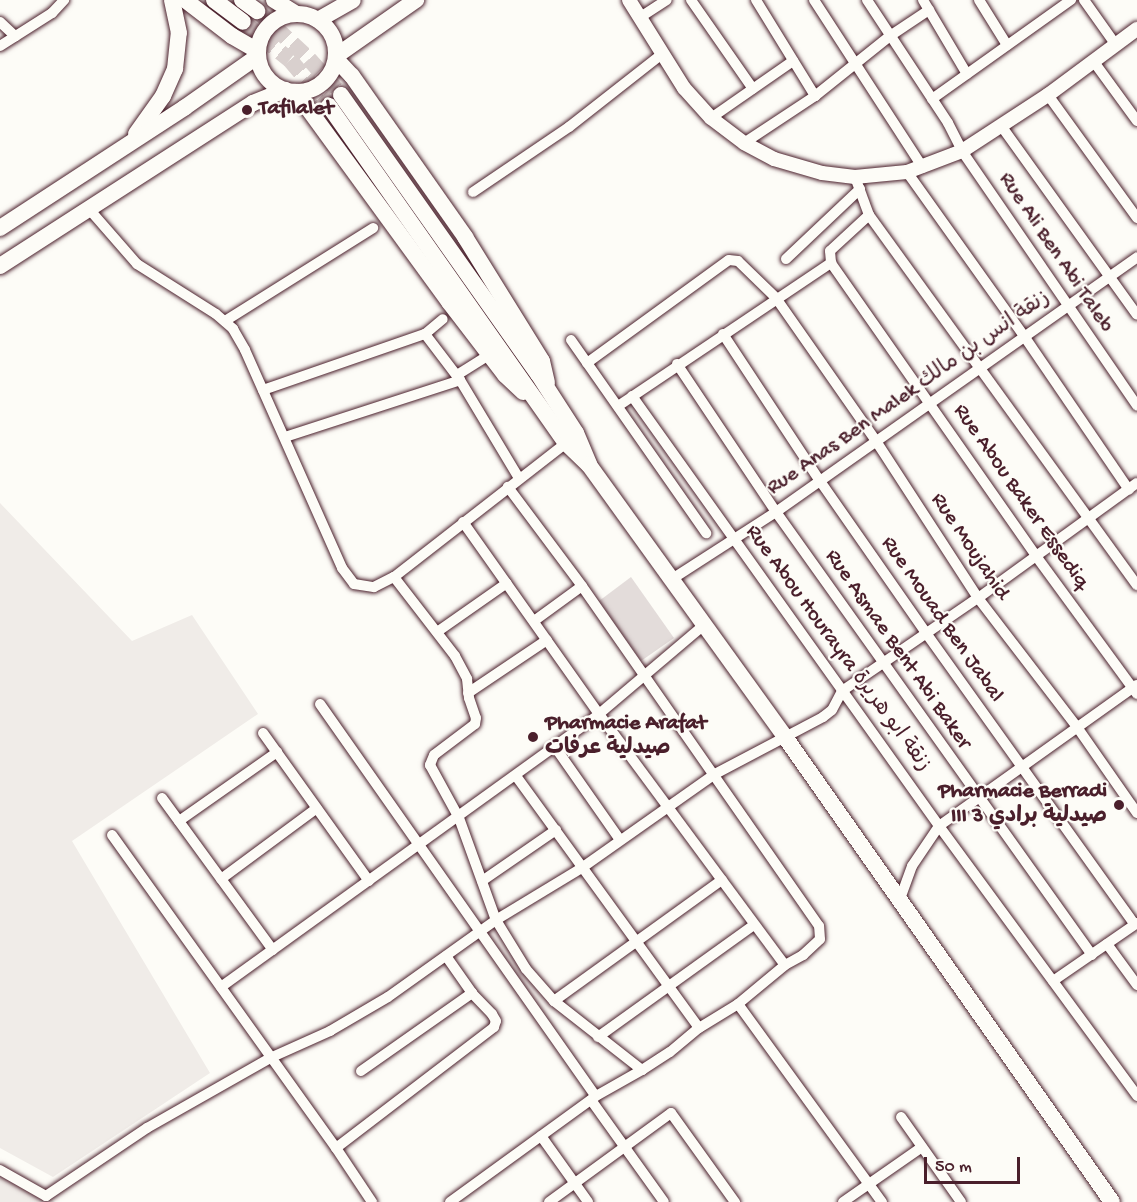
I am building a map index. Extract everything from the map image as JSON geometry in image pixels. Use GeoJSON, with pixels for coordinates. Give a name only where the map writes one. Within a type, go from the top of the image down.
{"type":"FeatureCollection","features":[{"type":"Feature","properties":{"kind":"main road"},"geometry":{"type":"LineString","coordinates":[[123,148],[154,110],[175,69],[179,33],[172,0]]}},
{"type":"Feature","properties":{"kind":"main road"},"geometry":{"type":"LineString","coordinates":[[185,0],[258,53],[266,76],[290,91],[505,375],[542,395]]}},
{"type":"Feature","properties":{"kind":"main road"},"geometry":{"type":"LineString","coordinates":[[214,0],[243,22]]}},
{"type":"Feature","properties":{"kind":"main road"},"geometry":{"type":"LineString","coordinates":[[242,0],[257,11]]}},
{"type":"Feature","properties":{"kind":"main road"},"geometry":{"type":"LineString","coordinates":[[0,266],[253,103],[290,91],[319,85],[330,74],[336,57],[332,35],[318,20],[296,14],[274,0]]}},
{"type":"Feature","properties":{"kind":"main road"},"geometry":{"type":"LineString","coordinates":[[318,20],[353,0]]}},
{"type":"Feature","properties":{"kind":"main road"},"geometry":{"type":"LineString","coordinates":[[336,57],[416,0]]}},
{"type":"Feature","properties":{"kind":"main road"},"geometry":{"type":"LineString","coordinates":[[0,228],[123,148],[258,53],[267,28],[280,18],[296,14]]}},
{"type":"Feature","properties":{"kind":"main road"},"geometry":{"type":"LineString","coordinates":[[336,57],[435,192],[497,286],[542,361],[542,395],[566,443],[590,465],[900,899],[1112,1202]]}},
{"type":"Feature","properties":{"kind":"main road"},"geometry":{"type":"LineString","coordinates":[[335,100],[542,395],[580,440],[590,465]]}},
{"type":"Feature","properties":{"kind":"street"},"geometry":{"type":"LineString","coordinates":[[0,46],[52,13],[64,0]]}},
{"type":"Feature","properties":{"kind":"street"},"geometry":{"type":"LineString","coordinates":[[628,0],[684,88],[711,118],[744,143],[790,165],[857,183],[923,168],[962,151],[1048,95],[1137,29]]}},
{"type":"Feature","properties":{"kind":"street"},"geometry":{"type":"LineString","coordinates":[[639,18],[667,0]]}},
{"type":"Feature","properties":{"kind":"street"},"geometry":{"type":"LineString","coordinates":[[692,0],[753,88]]}},
{"type":"Feature","properties":{"kind":"street"},"geometry":{"type":"LineString","coordinates":[[756,0],[815,96]]}},
{"type":"Feature","properties":{"kind":"street"},"geometry":{"type":"LineString","coordinates":[[814,0],[923,168]]}},
{"type":"Feature","properties":{"kind":"street","name":"Rue Ali Ben Abi Taleb"},"geometry":{"type":"LineString","coordinates":[[867,0],[932,99],[962,151],[1066,307],[1137,406]]}},
{"type":"Feature","properties":{"kind":"street"},"geometry":{"type":"LineString","coordinates":[[979,0],[1007,45]]}},
{"type":"Feature","properties":{"kind":"street"},"geometry":{"type":"LineString","coordinates":[[932,99],[1071,0]]}},
{"type":"Feature","properties":{"kind":"street"},"geometry":{"type":"LineString","coordinates":[[1084,0],[1116,45]]}},
{"type":"Feature","properties":{"kind":"street"},"geometry":{"type":"LineString","coordinates":[[744,143],[815,96],[856,65],[926,5],[967,74]]}},
{"type":"Feature","properties":{"kind":"street"},"geometry":{"type":"LineString","coordinates":[[0,22],[15,36]]}},
{"type":"Feature","properties":{"kind":"street"},"geometry":{"type":"LineString","coordinates":[[473,192],[569,127],[662,54]]}},
{"type":"Feature","properties":{"kind":"street"},"geometry":{"type":"LineString","coordinates":[[711,118],[793,61]]}},
{"type":"Feature","properties":{"kind":"street"},"geometry":{"type":"LineString","coordinates":[[1094,62],[1137,122]]}},
{"type":"Feature","properties":{"kind":"street"},"geometry":{"type":"LineString","coordinates":[[1048,95],[1137,218]]}},
{"type":"Feature","properties":{"kind":"street"},"geometry":{"type":"LineString","coordinates":[[1002,127],[1137,315]]}},
{"type":"Feature","properties":{"kind":"street"},"geometry":{"type":"LineString","coordinates":[[0,1170],[46,1196],[147,1128],[270,1058],[330,1031],[388,997],[479,931],[583,867],[715,774],[823,717],[832,710],[842,691],[978,598],[1133,486],[907,172]]}},
{"type":"Feature","properties":{"kind":"street"},"geometry":{"type":"LineString","coordinates":[[857,183],[869,214],[979,368],[1090,516],[1137,585]]}},
{"type":"Feature","properties":{"kind":"street"},"geometry":{"type":"LineString","coordinates":[[786,259],[857,183]]}},
{"type":"Feature","properties":{"kind":"street"},"geometry":{"type":"LineString","coordinates":[[89,209],[137,264],[225,321],[239,339],[347,577],[364,587],[374,587],[394,577],[566,443]]}},
{"type":"Feature","properties":{"kind":"street"},"geometry":{"type":"LineString","coordinates":[[618,406],[677,364],[831,263],[830,251],[869,214]]}},
{"type":"Feature","properties":{"kind":"street"},"geometry":{"type":"LineString","coordinates":[[225,321],[374,228]]}},
{"type":"Feature","properties":{"kind":"street","name":"Rue Anas Ben Malek زنقة انس بن مالك"},"geometry":{"type":"LineString","coordinates":[[672,579],[776,512],[1137,257]]}},
{"type":"Feature","properties":{"kind":"street","name":"Rue Moujahid"},"geometry":{"type":"LineString","coordinates":[[587,363],[731,259],[738,261],[776,298],[876,441],[978,598],[1077,727],[1137,813]]}},
{"type":"Feature","properties":{"kind":"street","name":"Rue Abou Baker Essediq"},"geometry":{"type":"LineString","coordinates":[[831,263],[1036,556],[1136,689]]}},
{"type":"Feature","properties":{"kind":"street"},"geometry":{"type":"LineString","coordinates":[[264,390],[425,334],[443,319]]}},
{"type":"Feature","properties":{"kind":"street"},"geometry":{"type":"LineString","coordinates":[[425,334],[459,378],[519,478]]}},
{"type":"Feature","properties":{"kind":"street","name":"Rue Mouad Ben Jabal"},"geometry":{"type":"LineString","coordinates":[[723,334],[820,481],[926,633],[1136,923]]}},
{"type":"Feature","properties":{"kind":"street"},"geometry":{"type":"LineString","coordinates":[[571,340],[706,533]]}},
{"type":"Feature","properties":{"kind":"street"},"geometry":{"type":"LineString","coordinates":[[285,437],[459,378],[483,359]]}},
{"type":"Feature","properties":{"kind":"street","name":"Rue Asmae Bent Abi Baker"},"geometry":{"type":"LineString","coordinates":[[677,364],[776,512],[882,663],[1092,955]]}},
{"type":"Feature","properties":{"kind":"street","name":"Rue Abou Hourayra زنقة ابو هريرة"},"geometry":{"type":"LineString","coordinates":[[632,396],[939,826],[1137,1096]]}},
{"type":"Feature","properties":{"kind":"street"},"geometry":{"type":"LineString","coordinates":[[450,1202],[593,1098],[670,1052],[699,1028],[738,1004],[785,965],[803,955],[820,939],[818,921],[582,586],[508,487]]}},
{"type":"Feature","properties":{"kind":"street"},"geometry":{"type":"LineString","coordinates":[[463,522],[599,714],[785,965]]}},
{"type":"Feature","properties":{"kind":"street"},"geometry":{"type":"LineString","coordinates":[[394,577],[460,663],[476,714],[475,724],[434,755],[430,765],[459,818],[496,920],[526,969],[554,1001],[642,1070]]}},
{"type":"Feature","properties":{"kind":"street"},"geometry":{"type":"LineString","coordinates":[[437,632],[507,583]]}},
{"type":"Feature","properties":{"kind":"street"},"geometry":{"type":"LineString","coordinates":[[534,621],[582,586]]}},
{"type":"Feature","properties":{"kind":"street"},"geometry":{"type":"LineString","coordinates":[[221,987],[555,747],[599,714],[704,625]]}},
{"type":"Feature","properties":{"kind":"street"},"geometry":{"type":"LineString","coordinates":[[468,693],[547,640]]}},
{"type":"Feature","properties":{"kind":"street"},"geometry":{"type":"LineString","coordinates":[[900,899],[912,866],[939,826],[1077,727],[1136,689]]}},
{"type":"Feature","properties":{"kind":"street"},"geometry":{"type":"LineString","coordinates":[[320,704],[479,931],[624,1147],[664,1202]]}},
{"type":"Feature","properties":{"kind":"street"},"geometry":{"type":"LineString","coordinates":[[263,733],[369,881]]}},
{"type":"Feature","properties":{"kind":"street"},"geometry":{"type":"LineString","coordinates":[[555,747],[620,840]]}},
{"type":"Feature","properties":{"kind":"street"},"geometry":{"type":"LineString","coordinates":[[179,821],[277,752]]}},
{"type":"Feature","properties":{"kind":"street"},"geometry":{"type":"LineString","coordinates":[[516,776],[699,1028]]}},
{"type":"Feature","properties":{"kind":"street"},"geometry":{"type":"LineString","coordinates":[[162,798],[273,950]]}},
{"type":"Feature","properties":{"kind":"street"},"geometry":{"type":"LineString","coordinates":[[221,879],[317,808]]}},
{"type":"Feature","properties":{"kind":"street"},"geometry":{"type":"LineString","coordinates":[[482,881],[556,830]]}},
{"type":"Feature","properties":{"kind":"street"},"geometry":{"type":"LineString","coordinates":[[112,835],[336,1148],[372,1202]]}},
{"type":"Feature","properties":{"kind":"street"},"geometry":{"type":"LineString","coordinates":[[554,1001],[722,880]]}},
{"type":"Feature","properties":{"kind":"street"},"geometry":{"type":"LineString","coordinates":[[1053,981],[1136,923]]}},
{"type":"Feature","properties":{"kind":"street"},"geometry":{"type":"LineString","coordinates":[[598,1036],[754,925]]}},
{"type":"Feature","properties":{"kind":"street"},"geometry":{"type":"LineString","coordinates":[[1107,944],[1137,985]]}},
{"type":"Feature","properties":{"kind":"street"},"geometry":{"type":"LineString","coordinates":[[336,1148],[494,1027],[496,1021],[492,1014],[472,993],[446,956]]}},
{"type":"Feature","properties":{"kind":"street"},"geometry":{"type":"LineString","coordinates":[[361,1071],[472,993]]}},
{"type":"Feature","properties":{"kind":"street"},"geometry":{"type":"LineString","coordinates":[[738,1004],[882,1202]]}},
{"type":"Feature","properties":{"kind":"street"},"geometry":{"type":"LineString","coordinates":[[549,1202],[671,1113],[735,1202]]}},
{"type":"Feature","properties":{"kind":"street"},"geometry":{"type":"LineString","coordinates":[[901,1117],[961,1202]]}},
{"type":"Feature","properties":{"kind":"street"},"geometry":{"type":"LineString","coordinates":[[541,1136],[588,1202]]}},
{"type":"Feature","properties":{"kind":"street"},"geometry":{"type":"LineString","coordinates":[[843,1202],[922,1147]]}},
{"type":"Feature","properties":{"kind":"shaded area"},"geometry":{"type":"Polygon","coordinates":[[[0,503],[132,641],[192,615],[258,714],[72,841],[210,1073],[53,1177],[0,1148],[0,503]]]}},
{"type":"Feature","properties":{"kind":"shaded area"},"geometry":{"type":"Polygon","coordinates":[[[631,577],[674,638],[641,661],[599,601],[631,577]]]}},
{"type":"Feature","properties":{"kind":"shaded area"},"geometry":{"type":"Polygon","coordinates":[[[0,1170],[46,1196],[55,1202],[0,1202],[0,1170]]]}},
{"type":"Feature","properties":{"kind":"tunnel"},"geometry":{"type":"LineString","coordinates":[[257,11],[309,59],[341,95]]}},
{"type":"Feature","properties":{"kind":"tunnel"},"geometry":{"type":"LineString","coordinates":[[243,22],[290,60],[329,106]]}},
{"type":"Feature","properties":{"kind":"place","name":"Tafilalet"},"geometry":{"type":"Point","coordinates":[247,110]}},
{"type":"Feature","properties":{"kind":"place","name":"Pharmacie Arafat صيدلية عرفات"},"geometry":{"type":"Point","coordinates":[533,737]}},
{"type":"Feature","properties":{"kind":"place","name":"Pharmacie Berradi III صيدلية برادي 3"},"geometry":{"type":"Point","coordinates":[1119,805]}}]}
